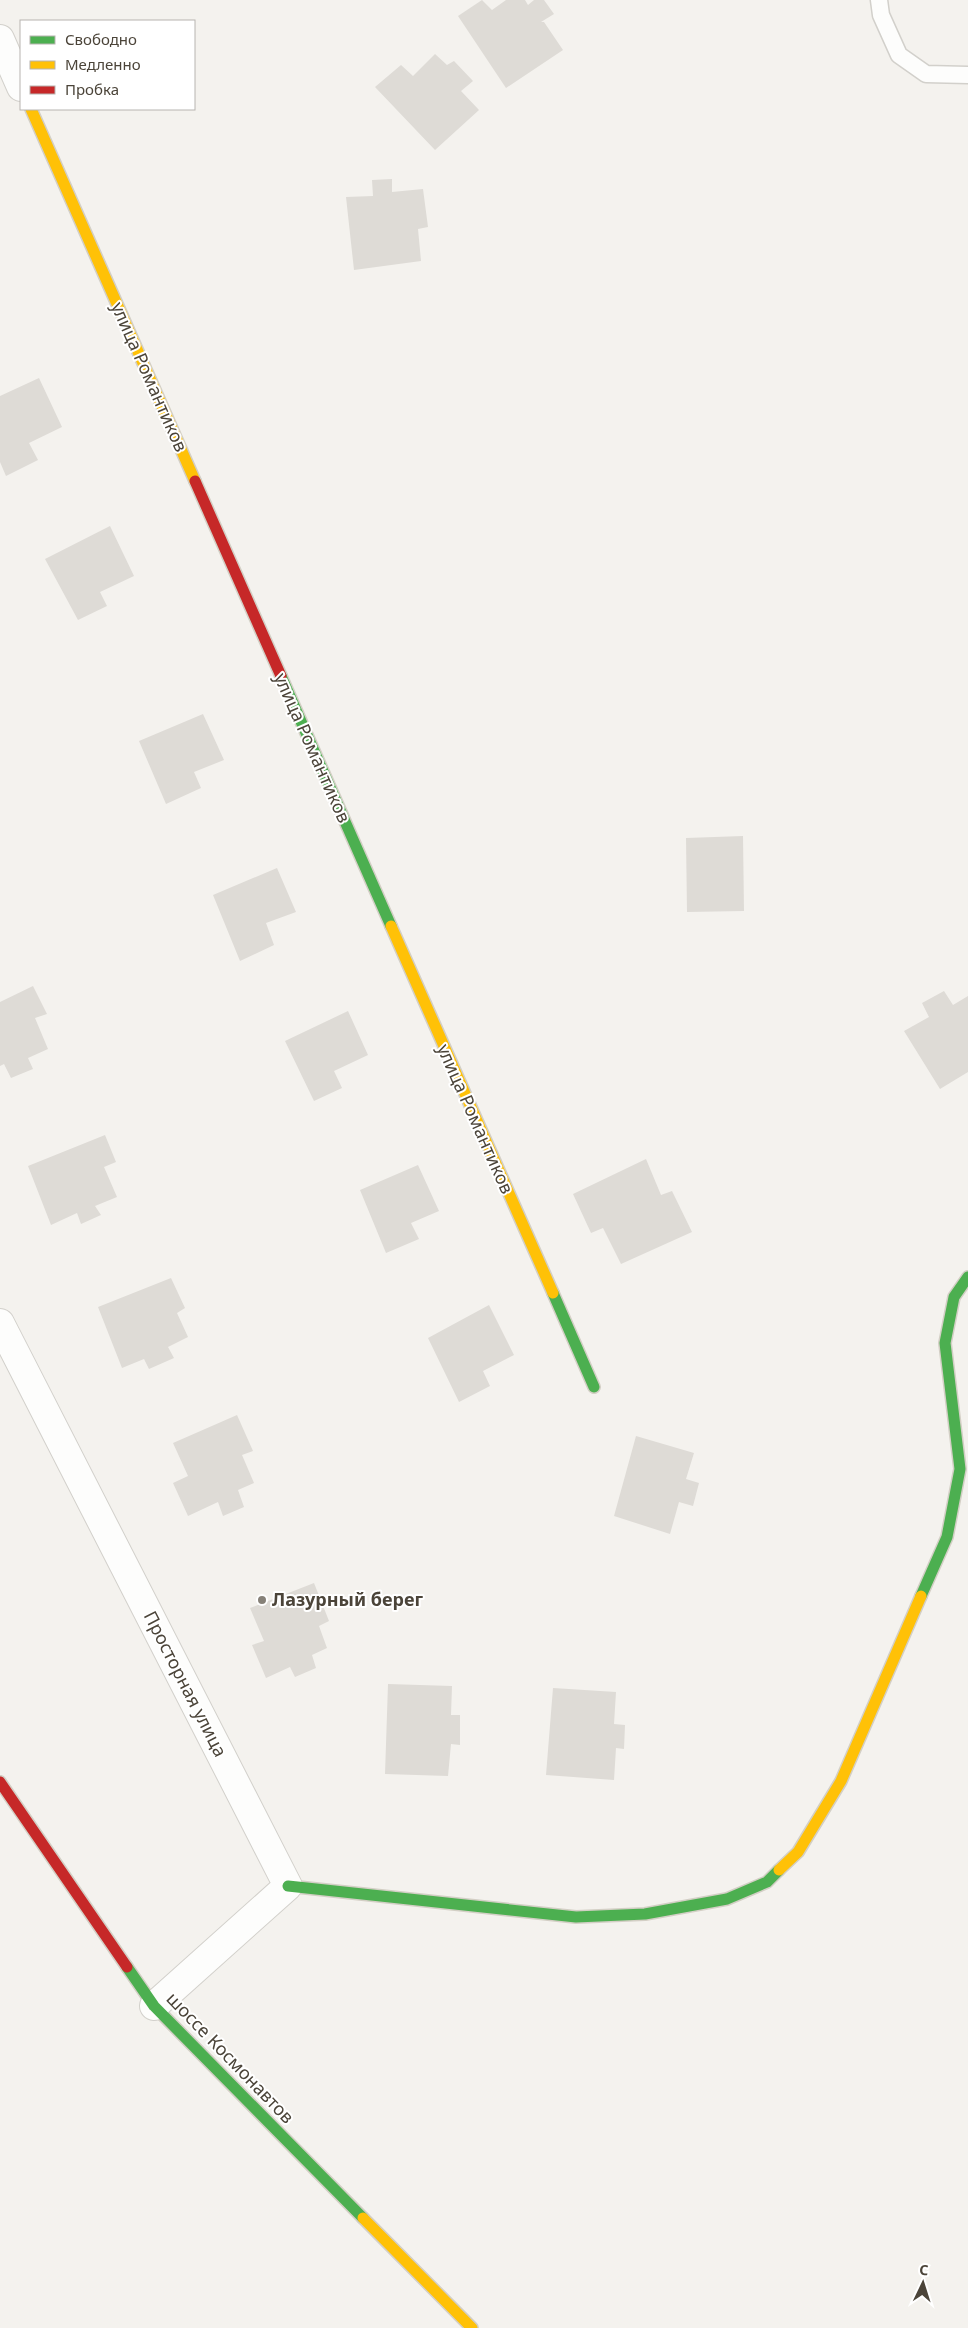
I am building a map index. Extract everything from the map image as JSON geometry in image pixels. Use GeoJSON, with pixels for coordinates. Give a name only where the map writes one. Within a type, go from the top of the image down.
{"type":"FeatureCollection","features":[{"type":"Feature","properties":{"kind":"street"},"geometry":{"type":"LineString","coordinates":[[0,38],[20,85]]}},
{"type":"Feature","properties":{"kind":"street","name":"улица Романтиков"},"geometry":{"type":"LineString","coordinates":[[31,110],[594,1387]]}},
{"type":"Feature","properties":{"kind":"street"},"geometry":{"type":"LineString","coordinates":[[154,2006],[288,1886],[576,1917],[655,1912],[728,1899],[767,1882],[798,1852],[841,1781],[948,1537],[960,1469],[945,1343],[954,1298],[968,1277]]}},
{"type":"Feature","properties":{"kind":"street","name":"Просторная улица"},"geometry":{"type":"LineString","coordinates":[[0,1323],[288,1886]]}},
{"type":"Feature","properties":{"kind":"street","name":"шоссе Космонавтов"},"geometry":{"type":"LineString","coordinates":[[0,1782],[154,2006],[472,2328]]}},
{"type":"Feature","properties":{"kind":"lane"},"geometry":{"type":"LineString","coordinates":[[879,0],[881,15],[899,55],[926,74],[968,75]]}},
{"type":"Feature","properties":{"kind":"building"},"geometry":{"type":"Polygon","coordinates":[[[482,0],[492,10],[506,0],[525,0],[528,5],[534,0],[544,0],[554,14],[541,22],[544,22],[563,50],[506,88],[458,16],[482,0]]]}},
{"type":"Feature","properties":{"kind":"building"},"geometry":{"type":"Polygon","coordinates":[[[435,54],[447,65],[454,61],[473,81],[461,91],[479,110],[435,150],[375,87],[401,65],[413,76],[435,54]]]}},
{"type":"Feature","properties":{"kind":"building"},"geometry":{"type":"Polygon","coordinates":[[[392,179],[392,192],[423,189],[428,227],[418,229],[421,261],[354,270],[346,197],[373,196],[372,180],[392,179]]]}},
{"type":"Feature","properties":{"kind":"building"},"geometry":{"type":"Polygon","coordinates":[[[39,378],[62,427],[29,443],[38,460],[6,476],[0,462],[0,396],[39,378]]]}},
{"type":"Feature","properties":{"kind":"building"},"geometry":{"type":"Polygon","coordinates":[[[110,526],[134,576],[100,592],[107,606],[78,620],[45,559],[110,526]]]}},
{"type":"Feature","properties":{"kind":"building"},"geometry":{"type":"Polygon","coordinates":[[[203,714],[224,760],[194,772],[201,788],[166,804],[139,741],[203,714]]]}},
{"type":"Feature","properties":{"kind":"building"},"geometry":{"type":"Polygon","coordinates":[[[743,836],[744,911],[687,912],[686,838],[743,836]]]}},
{"type":"Feature","properties":{"kind":"building"},"geometry":{"type":"Polygon","coordinates":[[[277,868],[296,912],[266,923],[274,945],[240,961],[213,895],[277,868]]]}},
{"type":"Feature","properties":{"kind":"building"},"geometry":{"type":"Polygon","coordinates":[[[33,986],[47,1014],[35,1018],[48,1049],[28,1058],[33,1069],[11,1078],[4,1064],[0,1066],[0,1002],[33,986]]]}},
{"type":"Feature","properties":{"kind":"building"},"geometry":{"type":"Polygon","coordinates":[[[944,991],[953,1005],[968,996],[968,1072],[940,1089],[904,1031],[929,1017],[922,1003],[944,991]]]}},
{"type":"Feature","properties":{"kind":"building"},"geometry":{"type":"Polygon","coordinates":[[[348,1011],[368,1055],[334,1071],[342,1088],[314,1101],[285,1041],[348,1011]]]}},
{"type":"Feature","properties":{"kind":"building"},"geometry":{"type":"Polygon","coordinates":[[[105,1135],[116,1162],[104,1167],[117,1197],[95,1206],[101,1215],[81,1224],[77,1213],[51,1225],[28,1166],[105,1135]]]}},
{"type":"Feature","properties":{"kind":"building"},"geometry":{"type":"Polygon","coordinates":[[[646,1159],[661,1195],[672,1191],[692,1232],[621,1264],[603,1228],[591,1233],[573,1194],[646,1159]]]}},
{"type":"Feature","properties":{"kind":"building"},"geometry":{"type":"Polygon","coordinates":[[[418,1165],[439,1211],[411,1223],[419,1239],[386,1253],[360,1190],[418,1165]]]}},
{"type":"Feature","properties":{"kind":"building"},"geometry":{"type":"Polygon","coordinates":[[[171,1278],[185,1308],[177,1313],[188,1337],[168,1347],[174,1358],[149,1369],[144,1359],[122,1368],[98,1307],[171,1278]]]}},
{"type":"Feature","properties":{"kind":"building"},"geometry":{"type":"Polygon","coordinates":[[[489,1305],[514,1355],[483,1371],[490,1386],[459,1402],[428,1338],[489,1305]]]}},
{"type":"Feature","properties":{"kind":"building"},"geometry":{"type":"Polygon","coordinates":[[[237,1415],[253,1451],[242,1455],[254,1483],[238,1490],[244,1507],[223,1516],[218,1502],[188,1516],[173,1483],[188,1476],[173,1443],[237,1415]]]}},
{"type":"Feature","properties":{"kind":"building"},"geometry":{"type":"Polygon","coordinates":[[[636,1436],[694,1453],[686,1479],[699,1483],[693,1506],[679,1502],[670,1534],[614,1516],[636,1436]]]}},
{"type":"Feature","properties":{"kind":"building"},"geometry":{"type":"Polygon","coordinates":[[[314,1583],[329,1621],[319,1626],[327,1648],[312,1655],[316,1668],[295,1677],[290,1667],[266,1678],[252,1645],[264,1641],[250,1608],[314,1583]]]}},
{"type":"Feature","properties":{"kind":"building"},"geometry":{"type":"Polygon","coordinates":[[[388,1684],[452,1686],[451,1715],[460,1715],[460,1745],[451,1744],[448,1776],[385,1774],[388,1684]]]}},
{"type":"Feature","properties":{"kind":"building"},"geometry":{"type":"Polygon","coordinates":[[[553,1688],[616,1692],[614,1724],[625,1725],[624,1749],[616,1748],[614,1780],[546,1775],[553,1688]]]}},
{"type":"Feature","properties":{"kind":"traffic: fast"},"geometry":{"type":"LineString","coordinates":[[281,676],[391,926]]}},
{"type":"Feature","properties":{"kind":"traffic: fast"},"geometry":{"type":"LineString","coordinates":[[921,1596],[947,1537],[960,1469],[945,1343],[954,1297],[968,1277]]}},
{"type":"Feature","properties":{"kind":"traffic: fast"},"geometry":{"type":"LineString","coordinates":[[553,1293],[594,1387]]}},
{"type":"Feature","properties":{"kind":"traffic: fast"},"geometry":{"type":"LineString","coordinates":[[288,1886],[576,1917],[645,1914],[727,1899],[767,1882],[779,1870]]}},
{"type":"Feature","properties":{"kind":"traffic: fast"},"geometry":{"type":"LineString","coordinates":[[127,1967],[154,2006],[363,2218]]}},
{"type":"Feature","properties":{"kind":"traffic: slow"},"geometry":{"type":"LineString","coordinates":[[31,110],[195,481]]}},
{"type":"Feature","properties":{"kind":"traffic: slow"},"geometry":{"type":"LineString","coordinates":[[391,926],[553,1293]]}},
{"type":"Feature","properties":{"kind":"traffic: slow"},"geometry":{"type":"LineString","coordinates":[[779,1870],[798,1852],[841,1781],[921,1596]]}},
{"type":"Feature","properties":{"kind":"traffic: slow"},"geometry":{"type":"LineString","coordinates":[[363,2218],[472,2328]]}},
{"type":"Feature","properties":{"kind":"traffic: jam"},"geometry":{"type":"LineString","coordinates":[[195,481],[281,676]]}},
{"type":"Feature","properties":{"kind":"traffic: jam"},"geometry":{"type":"LineString","coordinates":[[0,1782],[127,1967]]}},
{"type":"Feature","properties":{"kind":"place","name":"Лазурный берег"},"geometry":{"type":"Point","coordinates":[262,1600]}}]}
